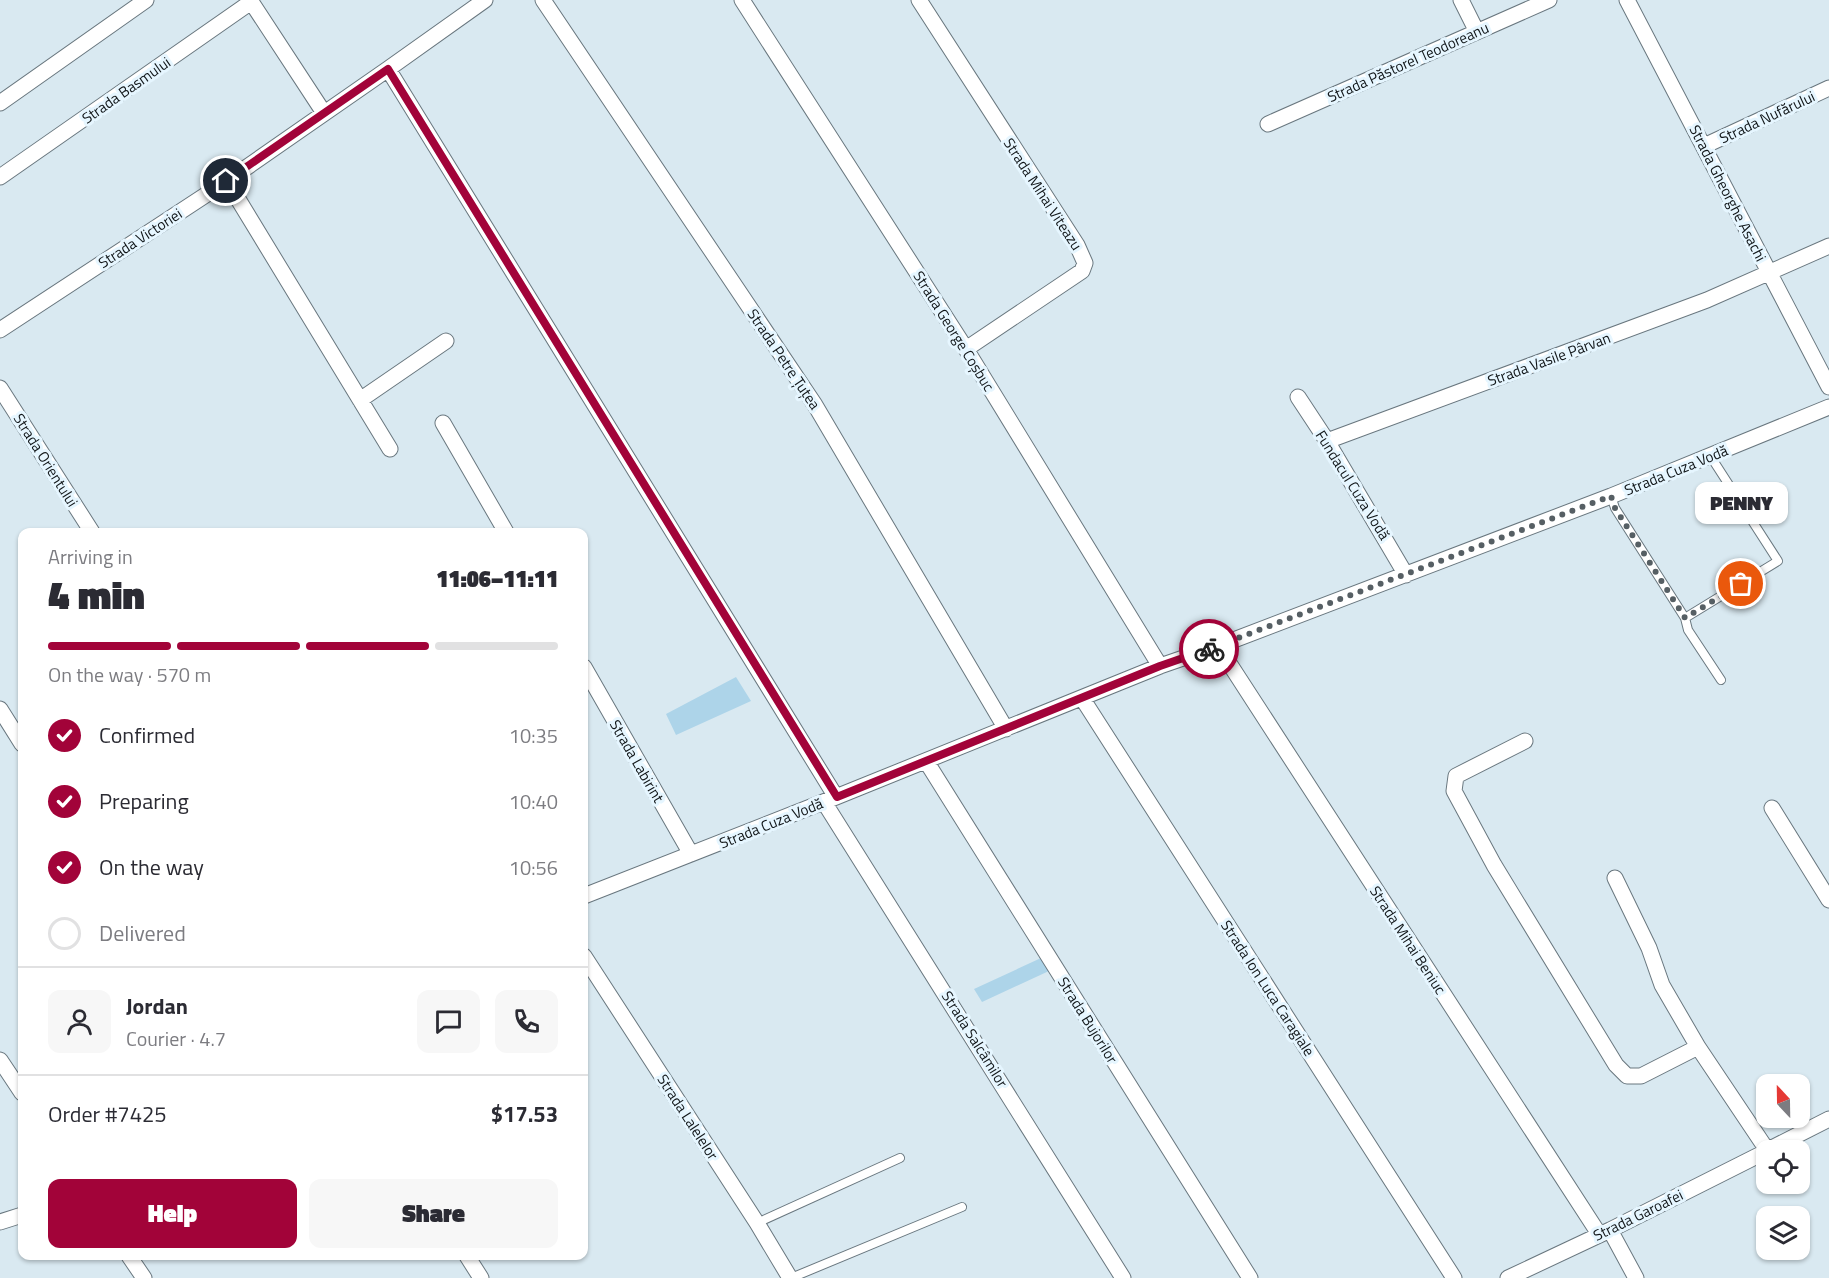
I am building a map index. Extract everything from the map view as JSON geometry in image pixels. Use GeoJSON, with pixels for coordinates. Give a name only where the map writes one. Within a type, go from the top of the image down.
{"type":"FeatureCollection","features":[{"type":"Feature","properties":{"kind":"street"},"geometry":{"type":"LineString","coordinates":[[0,103],[146,0]]}},
{"type":"Feature","properties":{"kind":"street","name":"Strada Victoriei"},"geometry":{"type":"LineString","coordinates":[[0,330],[226,181],[484,0]]}},
{"type":"Feature","properties":{"kind":"street","name":"Strada Petre Țuțea"},"geometry":{"type":"LineString","coordinates":[[543,0],[815,405],[1006,729]]}},
{"type":"Feature","properties":{"kind":"street","name":"Strada George Coșbuc"},"geometry":{"type":"LineString","coordinates":[[742,0],[966,349],[1160,666]]}},
{"type":"Feature","properties":{"kind":"street","name":"Strada Mihai Viteazu"},"geometry":{"type":"LineString","coordinates":[[920,0],[1077,245],[1085,263],[1082,271],[966,349]]}},
{"type":"Feature","properties":{"kind":"street"},"geometry":{"type":"LineString","coordinates":[[1461,0],[1477,32]]}},
{"type":"Feature","properties":{"kind":"street","name":"Strada Păstorel Teodoreanu"},"geometry":{"type":"LineString","coordinates":[[1268,124],[1549,0]]}},
{"type":"Feature","properties":{"kind":"street","name":"Strada Gheorghe Asachi"},"geometry":{"type":"LineString","coordinates":[[1627,0],[1829,387]]}},
{"type":"Feature","properties":{"kind":"street"},"geometry":{"type":"LineString","coordinates":[[251,1],[324,113]]}},
{"type":"Feature","properties":{"kind":"street","name":"Strada Basmului"},"geometry":{"type":"LineString","coordinates":[[0,177],[251,1]]}},
{"type":"Feature","properties":{"kind":"street","name":"Strada Salcâmilor"},"geometry":{"type":"LineString","coordinates":[[388,69],[1123,1278]]}},
{"type":"Feature","properties":{"kind":"street","name":"Strada Nufărului"},"geometry":{"type":"LineString","coordinates":[[1704,146],[1829,89]]}},
{"type":"Feature","properties":{"kind":"street"},"geometry":{"type":"LineString","coordinates":[[226,181],[390,449]]}},
{"type":"Feature","properties":{"kind":"street","name":"Strada Vasile Pârvan"},"geometry":{"type":"LineString","coordinates":[[1327,441],[1707,300],[1829,246]]}},
{"type":"Feature","properties":{"kind":"street"},"geometry":{"type":"LineString","coordinates":[[360,400],[446,341]]}},
{"type":"Feature","properties":{"kind":"street","name":"Strada Orientului"},"geometry":{"type":"LineString","coordinates":[[0,388],[89,528]]}},
{"type":"Feature","properties":{"kind":"street","name":"Fundacul Cuza Vodă"},"geometry":{"type":"LineString","coordinates":[[1298,397],[1327,441],[1406,575]]}},
{"type":"Feature","properties":{"kind":"street","name":"Strada Cuza Vodă"},"geometry":{"type":"LineString","coordinates":[[588,894],[1160,666],[1611,496],[1829,407]]}},
{"type":"Feature","properties":{"kind":"street"},"geometry":{"type":"LineString","coordinates":[[443,423],[504,528]]}},
{"type":"Feature","properties":{"kind":"street","name":"Strada Mihai Beniuc"},"geometry":{"type":"LineString","coordinates":[[1218,646],[1636,1278]]}},
{"type":"Feature","properties":{"kind":"street","name":"Strada Labirint"},"geometry":{"type":"LineString","coordinates":[[588,674],[691,854]]}},
{"type":"Feature","properties":{"kind":"street","name":"Strada Ion Luca Caragiale"},"geometry":{"type":"LineString","coordinates":[[1082,698],[1454,1278]]}},
{"type":"Feature","properties":{"kind":"street"},"geometry":{"type":"LineString","coordinates":[[0,709],[18,738]]}},
{"type":"Feature","properties":{"kind":"street"},"geometry":{"type":"LineString","coordinates":[[1526,741],[1456,776],[1454,791],[1494,865],[1616,1065],[1627,1076],[1641,1076],[1698,1047]]}},
{"type":"Feature","properties":{"kind":"street","name":"Strada Bujorilor"},"geometry":{"type":"LineString","coordinates":[[926,761],[1250,1278]]}},
{"type":"Feature","properties":{"kind":"street"},"geometry":{"type":"LineString","coordinates":[[1772,808],[1829,900]]}},
{"type":"Feature","properties":{"kind":"street"},"geometry":{"type":"LineString","coordinates":[[1615,878],[1649,948],[1662,985],[1698,1047],[1760,1140]]}},
{"type":"Feature","properties":{"kind":"street","name":"Strada Lalelelor"},"geometry":{"type":"LineString","coordinates":[[588,962],[791,1278]]}},
{"type":"Feature","properties":{"kind":"street"},"geometry":{"type":"LineString","coordinates":[[0,1060],[18,1087]]}},
{"type":"Feature","properties":{"kind":"street","name":"Strada Garoafei"},"geometry":{"type":"LineString","coordinates":[[1788,1140],[1829,1119]]}},
{"type":"Feature","properties":{"kind":"street","name":"Strada Garoafei"},"geometry":{"type":"LineString","coordinates":[[1508,1278],[1756,1156]]}},
{"type":"Feature","properties":{"kind":"street"},"geometry":{"type":"LineString","coordinates":[[0,1222],[18,1216]]}},
{"type":"Feature","properties":{"kind":"street"},"geometry":{"type":"LineString","coordinates":[[132,1260],[144,1278]]}},
{"type":"Feature","properties":{"kind":"street"},"geometry":{"type":"LineString","coordinates":[[470,1260],[481,1278]]}},
{"type":"Feature","properties":{"kind":"lane"},"geometry":{"type":"LineString","coordinates":[[1685,618],[1778,561],[1711,457]]}},
{"type":"Feature","properties":{"kind":"lane"},"geometry":{"type":"LineString","coordinates":[[1611,496],[1615,508],[1685,618],[1688,630],[1721,680]]}},
{"type":"Feature","properties":{"kind":"lane"},"geometry":{"type":"LineString","coordinates":[[757,1223],[900,1158]]}},
{"type":"Feature","properties":{"kind":"lane"},"geometry":{"type":"LineString","coordinates":[[791,1278],[962,1207]]}},
{"type":"Feature","properties":{"kind":"shaded area"},"geometry":{"type":"Polygon","coordinates":[[[736,677],[751,701],[676,735],[666,714],[736,677]]]}},
{"type":"Feature","properties":{"kind":"shaded area"},"geometry":{"type":"Polygon","coordinates":[[[1041,958],[1049,971],[982,1002],[974,989],[1041,958]]]}},
{"type":"Feature","properties":{"kind":"way so far"},"geometry":{"type":"LineString","coordinates":[[1209,649],[1611,496],[1615,508],[1685,618],[1741,584]]}},
{"type":"Feature","properties":{"kind":"place","name":"PENNY"},"geometry":{"type":"Point","coordinates":[1741,584]}},
{"type":"Feature","properties":{"kind":"route"},"geometry":{"type":"LineString","coordinates":[[226,181],[388,69],[837,797],[1160,666],[1209,649]]}}]}
